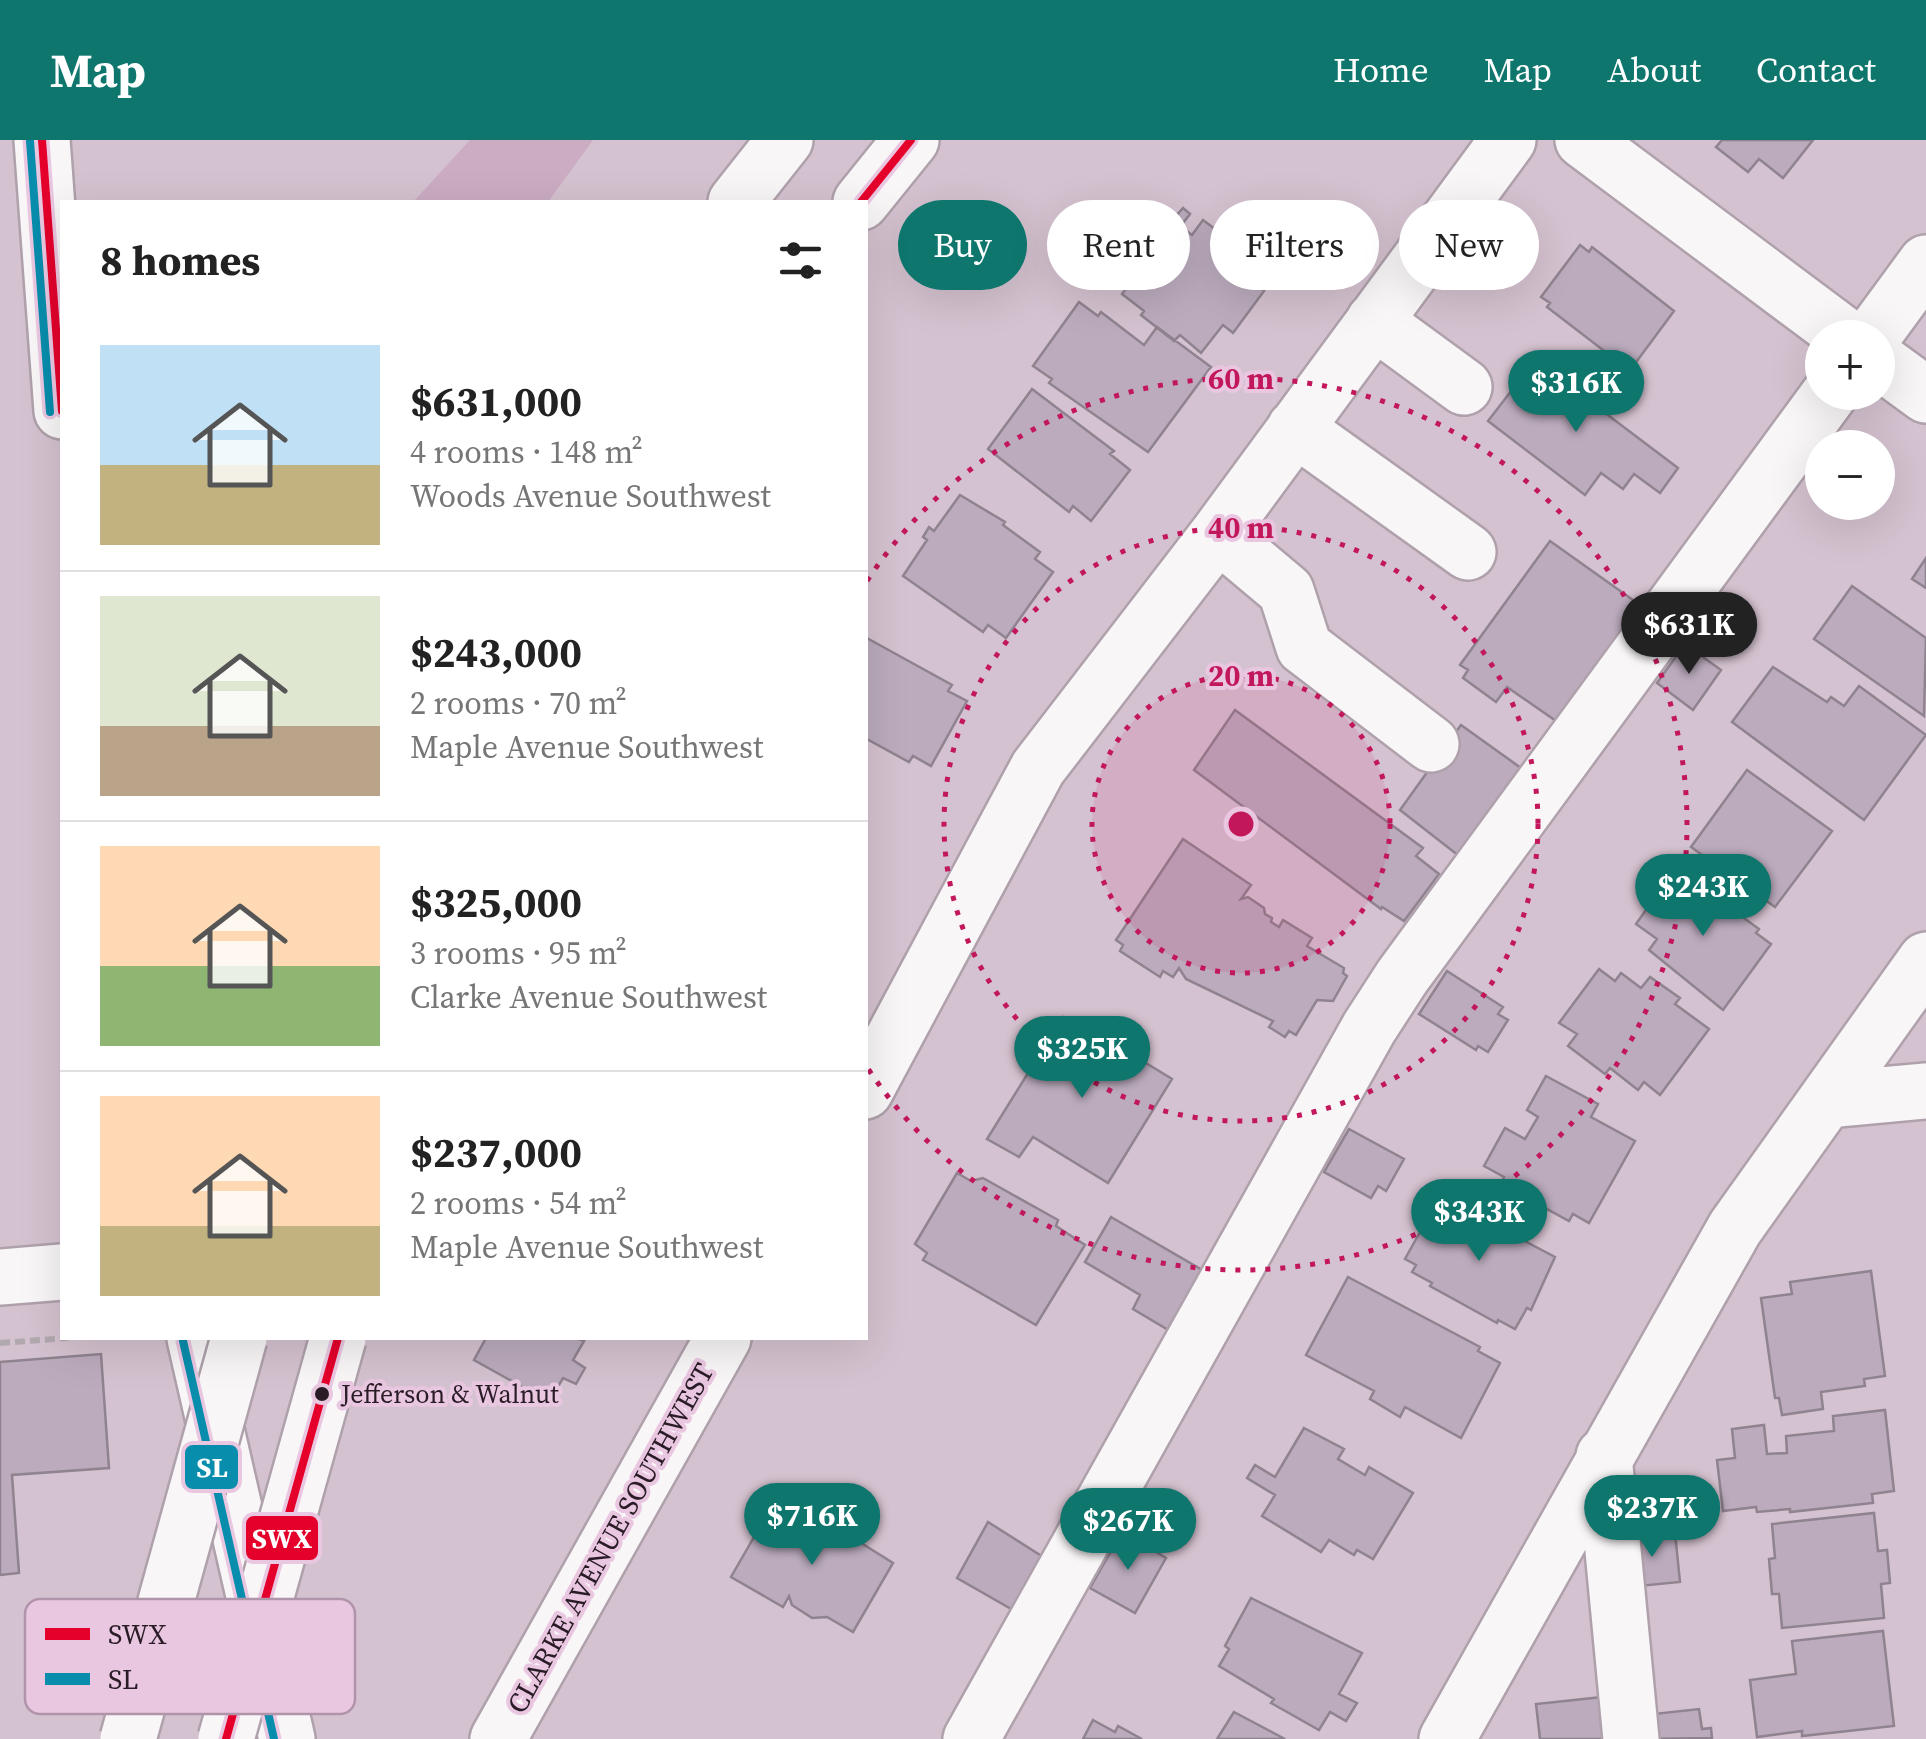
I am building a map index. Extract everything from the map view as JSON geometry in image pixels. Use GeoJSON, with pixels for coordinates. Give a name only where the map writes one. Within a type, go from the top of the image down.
{"type":"FeatureCollection","features":[{"type":"Feature","properties":{"kind":"main road"},"geometry":{"type":"LineString","coordinates":[[42,140],[60,384]]}},
{"type":"Feature","properties":{"kind":"main road"},"geometry":{"type":"LineString","coordinates":[[738,200],[785,140]]}},
{"type":"Feature","properties":{"kind":"main road"},"geometry":{"type":"LineString","coordinates":[[863,200],[911,140]]}},
{"type":"Feature","properties":{"kind":"main road"},"geometry":{"type":"LineString","coordinates":[[868,1085],[1038,768],[1218,534],[1508,140]]}},
{"type":"Feature","properties":{"kind":"main road"},"geometry":{"type":"LineString","coordinates":[[1583,140],[1824,320]]}},
{"type":"Feature","properties":{"kind":"main road"},"geometry":{"type":"LineString","coordinates":[[1884,320],[1926,263]]}},
{"type":"Feature","properties":{"kind":"main road"},"geometry":{"type":"LineString","coordinates":[[1374,321],[1464,387]]}},
{"type":"Feature","properties":{"kind":"main road"},"geometry":{"type":"LineString","coordinates":[[1895,372],[1926,395]]}},
{"type":"Feature","properties":{"kind":"main road"},"geometry":{"type":"LineString","coordinates":[[970,1739],[1369,1028],[1818,410]]}},
{"type":"Feature","properties":{"kind":"main road"},"geometry":{"type":"LineString","coordinates":[[1295,428],[1468,552]]}},
{"type":"Feature","properties":{"kind":"main road"},"geometry":{"type":"LineString","coordinates":[[1218,534],[1286,591],[1304,646],[1431,744]]}},
{"type":"Feature","properties":{"kind":"main road"},"geometry":{"type":"LineString","coordinates":[[1447,1739],[1735,1228],[1926,960]]}},
{"type":"Feature","properties":{"kind":"main road"},"geometry":{"type":"LineString","coordinates":[[1828,1100],[1926,1091]]}},
{"type":"Feature","properties":{"kind":"main road"},"geometry":{"type":"LineString","coordinates":[[0,1277],[60,1272]]}},
{"type":"Feature","properties":{"kind":"main road"},"geometry":{"type":"LineString","coordinates":[[194,1340],[255,1599]]}},
{"type":"Feature","properties":{"kind":"main road"},"geometry":{"type":"LineString","coordinates":[[167,1599],[239,1340]]}},
{"type":"Feature","properties":{"kind":"main road"},"geometry":{"type":"LineString","coordinates":[[265,1599],[337,1340]]}},
{"type":"Feature","properties":{"kind":"main road","name":"CLARKE AVENUE SOUTHWEST"},"geometry":{"type":"LineString","coordinates":[[498,1739],[722,1340]]}},
{"type":"Feature","properties":{"kind":"main road"},"geometry":{"type":"LineString","coordinates":[[1604,1456],[1631,1739]]}},
{"type":"Feature","properties":{"kind":"main road"},"geometry":{"type":"LineString","coordinates":[[128,1739],[135,1714]]}},
{"type":"Feature","properties":{"kind":"main road"},"geometry":{"type":"LineString","coordinates":[[226,1739],[233,1714]]}},
{"type":"Feature","properties":{"kind":"main road"},"geometry":{"type":"LineString","coordinates":[[281,1714],[287,1739]]}},
{"type":"Feature","properties":{"kind":"path"},"geometry":{"type":"LineString","coordinates":[[0,1343],[60,1339]]}},
{"type":"Feature","properties":{"kind":"shaded area"},"geometry":{"type":"Polygon","coordinates":[[[470,140],[593,140],[549,200],[415,200],[470,140]]]}},
{"type":"Feature","properties":{"kind":"building"},"geometry":{"type":"Polygon","coordinates":[[[1722,140],[1813,140],[1783,178],[1759,159],[1748,172],[1716,147],[1722,140]]]}},
{"type":"Feature","properties":{"kind":"building"},"geometry":{"type":"Polygon","coordinates":[[[1203,220],[1210,225],[1210,290],[1264,291],[1233,333],[1223,325],[1201,353],[1180,335],[1174,341],[1122,294],[1125,290],[1190,290],[1192,235],[1203,220]]]}},
{"type":"Feature","properties":{"kind":"building"},"geometry":{"type":"Polygon","coordinates":[[[1580,245],[1589,252],[1592,247],[1674,311],[1634,365],[1616,351],[1612,357],[1547,307],[1550,303],[1541,297],[1580,245]]]}},
{"type":"Feature","properties":{"kind":"building"},"geometry":{"type":"Polygon","coordinates":[[[1079,302],[1098,316],[1101,312],[1144,345],[1157,327],[1211,367],[1148,452],[1049,383],[1052,379],[1033,366],[1079,302]]]}},
{"type":"Feature","properties":{"kind":"building"},"geometry":{"type":"Polygon","coordinates":[[[1535,360],[1678,468],[1660,493],[1634,474],[1623,489],[1601,473],[1585,495],[1488,421],[1535,360]]]}},
{"type":"Feature","properties":{"kind":"building"},"geometry":{"type":"Polygon","coordinates":[[[1032,389],[1114,451],[1110,454],[1130,470],[1091,521],[1073,506],[1069,512],[988,449],[1032,389]]]}},
{"type":"Feature","properties":{"kind":"building"},"geometry":{"type":"Polygon","coordinates":[[[960,495],[1005,522],[1003,525],[1040,552],[1035,559],[1053,572],[1006,638],[988,625],[983,632],[903,576],[927,540],[923,537],[929,527],[934,531],[960,495]]]}},
{"type":"Feature","properties":{"kind":"building"},"geometry":{"type":"Polygon","coordinates":[[[1550,541],[1640,605],[1556,721],[1507,687],[1496,702],[1463,678],[1468,670],[1460,665],[1550,541]]]}},
{"type":"Feature","properties":{"kind":"building"},"geometry":{"type":"Polygon","coordinates":[[[1926,558],[1926,588],[1912,579],[1926,558]]]}},
{"type":"Feature","properties":{"kind":"building"},"geometry":{"type":"Polygon","coordinates":[[[1852,586],[1926,638],[1924,716],[1814,639],[1852,586]]]}},
{"type":"Feature","properties":{"kind":"building"},"geometry":{"type":"Polygon","coordinates":[[[868,639],[952,685],[948,691],[967,701],[931,766],[913,756],[909,762],[868,740],[868,639]]]}},
{"type":"Feature","properties":{"kind":"building"},"geometry":{"type":"Polygon","coordinates":[[[1685,644],[1721,670],[1693,710],[1657,683],[1685,644]]]}},
{"type":"Feature","properties":{"kind":"building"},"geometry":{"type":"Polygon","coordinates":[[[1773,667],[1827,702],[1831,697],[1844,706],[1859,686],[1926,735],[1864,820],[1732,722],[1773,667]]]}},
{"type":"Feature","properties":{"kind":"building"},"geometry":{"type":"Polygon","coordinates":[[[1235,710],[1423,848],[1416,856],[1439,874],[1404,921],[1381,909],[1194,770],[1235,710]]]}},
{"type":"Feature","properties":{"kind":"building"},"geometry":{"type":"Polygon","coordinates":[[[1461,725],[1521,768],[1459,856],[1400,810],[1461,725]]]}},
{"type":"Feature","properties":{"kind":"building"},"geometry":{"type":"Polygon","coordinates":[[[1747,770],[1832,831],[1775,907],[1691,847],[1747,770]]]}},
{"type":"Feature","properties":{"kind":"building"},"geometry":{"type":"Polygon","coordinates":[[[1183,839],[1251,885],[1241,899],[1248,897],[1264,908],[1271,922],[1279,927],[1283,920],[1312,938],[1307,946],[1344,968],[1347,976],[1333,1001],[1317,1000],[1296,1035],[1289,1031],[1285,1037],[1269,1027],[1273,1021],[1186,979],[1179,968],[1173,977],[1163,971],[1160,977],[1120,951],[1123,945],[1116,940],[1183,839]]]}},
{"type":"Feature","properties":{"kind":"building"},"geometry":{"type":"Polygon","coordinates":[[[1673,872],[1697,884],[1759,929],[1756,933],[1771,944],[1723,1010],[1649,950],[1657,939],[1636,924],[1673,872]]]}},
{"type":"Feature","properties":{"kind":"building"},"geometry":{"type":"Polygon","coordinates":[[[1599,969],[1615,981],[1621,973],[1641,988],[1650,977],[1680,998],[1675,1004],[1709,1029],[1660,1095],[1644,1082],[1638,1090],[1610,1068],[1605,1074],[1568,1046],[1577,1034],[1559,1023],[1599,969]]]}},
{"type":"Feature","properties":{"kind":"building"},"geometry":{"type":"Polygon","coordinates":[[[1447,971],[1503,1007],[1498,1014],[1508,1020],[1488,1052],[1478,1046],[1476,1050],[1419,1014],[1447,971]]]}},
{"type":"Feature","properties":{"kind":"building"},"geometry":{"type":"Polygon","coordinates":[[[1063,1017],[1080,1028],[1082,1024],[1172,1079],[1108,1183],[1033,1137],[1019,1157],[987,1139],[1063,1017]]]}},
{"type":"Feature","properties":{"kind":"building"},"geometry":{"type":"Polygon","coordinates":[[[1546,1076],[1598,1104],[1591,1117],[1635,1141],[1589,1223],[1573,1214],[1569,1221],[1501,1184],[1504,1177],[1484,1166],[1505,1128],[1525,1139],[1538,1117],[1527,1110],[1546,1076]]]}},
{"type":"Feature","properties":{"kind":"building"},"geometry":{"type":"Polygon","coordinates":[[[1349,1129],[1404,1159],[1386,1191],[1378,1186],[1371,1198],[1324,1172],[1349,1129]]]}},
{"type":"Feature","properties":{"kind":"building"},"geometry":{"type":"Polygon","coordinates":[[[957,1173],[971,1181],[983,1178],[1058,1220],[1056,1226],[1085,1245],[1036,1325],[923,1260],[927,1253],[915,1244],[957,1173]]]}},
{"type":"Feature","properties":{"kind":"building"},"geometry":{"type":"Polygon","coordinates":[[[1440,1196],[1555,1257],[1531,1310],[1527,1308],[1515,1329],[1430,1286],[1432,1283],[1412,1272],[1416,1265],[1405,1259],[1440,1196]]]}},
{"type":"Feature","properties":{"kind":"building"},"geometry":{"type":"Polygon","coordinates":[[[1111,1217],[1204,1271],[1170,1331],[1133,1309],[1140,1295],[1085,1262],[1111,1217]]]}},
{"type":"Feature","properties":{"kind":"building"},"geometry":{"type":"Polygon","coordinates":[[[1871,1271],[1885,1376],[1864,1379],[1865,1386],[1821,1392],[1823,1409],[1782,1415],[1779,1398],[1775,1398],[1761,1298],[1792,1294],[1790,1282],[1871,1271]]]}},
{"type":"Feature","properties":{"kind":"building"},"geometry":{"type":"Polygon","coordinates":[[[1348,1277],[1480,1347],[1478,1351],[1500,1363],[1461,1438],[1405,1407],[1400,1417],[1370,1399],[1374,1391],[1306,1355],[1348,1277]]]}},
{"type":"Feature","properties":{"kind":"building"},"geometry":{"type":"Polygon","coordinates":[[[485,1340],[584,1341],[573,1360],[585,1368],[576,1384],[563,1378],[549,1402],[474,1360],[485,1340]]]}},
{"type":"Feature","properties":{"kind":"building"},"geometry":{"type":"Polygon","coordinates":[[[101,1354],[109,1468],[12,1475],[19,1573],[0,1575],[0,1362],[101,1354]]]}},
{"type":"Feature","properties":{"kind":"building"},"geometry":{"type":"Polygon","coordinates":[[[1885,1410],[1894,1491],[1872,1494],[1873,1503],[1790,1512],[1757,1512],[1756,1507],[1723,1511],[1717,1460],[1735,1458],[1732,1429],[1764,1425],[1767,1454],[1787,1453],[1786,1436],[1834,1431],[1833,1416],[1885,1410]]]}},
{"type":"Feature","properties":{"kind":"building"},"geometry":{"type":"Polygon","coordinates":[[[1304,1428],[1344,1449],[1338,1459],[1365,1475],[1369,1467],[1413,1493],[1373,1559],[1357,1550],[1354,1555],[1329,1540],[1321,1552],[1262,1516],[1275,1495],[1247,1478],[1255,1465],[1275,1477],[1304,1428]]]}},
{"type":"Feature","properties":{"kind":"building"},"geometry":{"type":"Polygon","coordinates":[[[773,1504],[825,1528],[834,1526],[893,1563],[853,1632],[827,1617],[812,1618],[792,1605],[789,1596],[783,1607],[731,1577],[773,1504]]]}},
{"type":"Feature","properties":{"kind":"building"},"geometry":{"type":"Polygon","coordinates":[[[1874,1513],[1878,1551],[1887,1550],[1890,1583],[1881,1584],[1884,1618],[1782,1628],[1779,1594],[1772,1594],[1772,1524],[1874,1513]]]}},
{"type":"Feature","properties":{"kind":"building"},"geometry":{"type":"Polygon","coordinates":[[[988,1522],[1043,1557],[1013,1610],[957,1578],[988,1522]]]}},
{"type":"Feature","properties":{"kind":"building"},"geometry":{"type":"Polygon","coordinates":[[[1122,1532],[1166,1558],[1135,1613],[1090,1588],[1122,1532]]]}},
{"type":"Feature","properties":{"kind":"building"},"geometry":{"type":"Polygon","coordinates":[[[1675,1533],[1680,1582],[1629,1587],[1624,1538],[1675,1533]]]}},
{"type":"Feature","properties":{"kind":"building"},"geometry":{"type":"Polygon","coordinates":[[[1251,1598],[1362,1653],[1339,1694],[1357,1703],[1346,1721],[1330,1712],[1319,1730],[1271,1703],[1274,1699],[1219,1666],[1229,1649],[1225,1646],[1251,1598]]]}},
{"type":"Feature","properties":{"kind":"building"},"geometry":{"type":"Polygon","coordinates":[[[1883,1631],[1894,1726],[1757,1737],[1750,1680],[1796,1674],[1792,1641],[1883,1631]]]}},
{"type":"Feature","properties":{"kind":"building"},"geometry":{"type":"Polygon","coordinates":[[[1612,1696],[1616,1739],[1540,1739],[1536,1704],[1612,1696]]]}},
{"type":"Feature","properties":{"kind":"building"},"geometry":{"type":"Polygon","coordinates":[[[1699,1709],[1702,1729],[1711,1728],[1712,1738],[1638,1739],[1635,1716],[1699,1709]]]}},
{"type":"Feature","properties":{"kind":"building"},"geometry":{"type":"Polygon","coordinates":[[[1234,1712],[1285,1739],[1217,1739],[1234,1712]]]}},
{"type":"Feature","properties":{"kind":"building"},"geometry":{"type":"Polygon","coordinates":[[[1093,1720],[1115,1732],[1118,1726],[1142,1739],[1083,1739],[1093,1720]]]}},
{"type":"Feature","properties":{"kind":"transit line","name":"SWX"},"geometry":{"type":"LineString","coordinates":[[42,140],[60,384]]}},
{"type":"Feature","properties":{"kind":"transit line","name":"SWX"},"geometry":{"type":"LineString","coordinates":[[863,200],[911,140]]}},
{"type":"Feature","properties":{"kind":"transit line","name":"SL"},"geometry":{"type":"LineString","coordinates":[[30,141],[50,412]]}},
{"type":"Feature","properties":{"kind":"transit line","name":"SWX"},"geometry":{"type":"LineString","coordinates":[[265,1599],[337,1340]]}},
{"type":"Feature","properties":{"kind":"transit line","name":"SL"},"geometry":{"type":"LineString","coordinates":[[183,1341],[242,1599]]}},
{"type":"Feature","properties":{"kind":"transit line","name":"SWX"},"geometry":{"type":"LineString","coordinates":[[226,1739],[233,1714]]}},
{"type":"Feature","properties":{"kind":"transit line","name":"SL"},"geometry":{"type":"LineString","coordinates":[[268,1714],[274,1739]]}},
{"type":"Feature","properties":{"kind":"place","name":"Jefferson & Walnut"},"geometry":{"type":"Point","coordinates":[322,1394]}}]}
